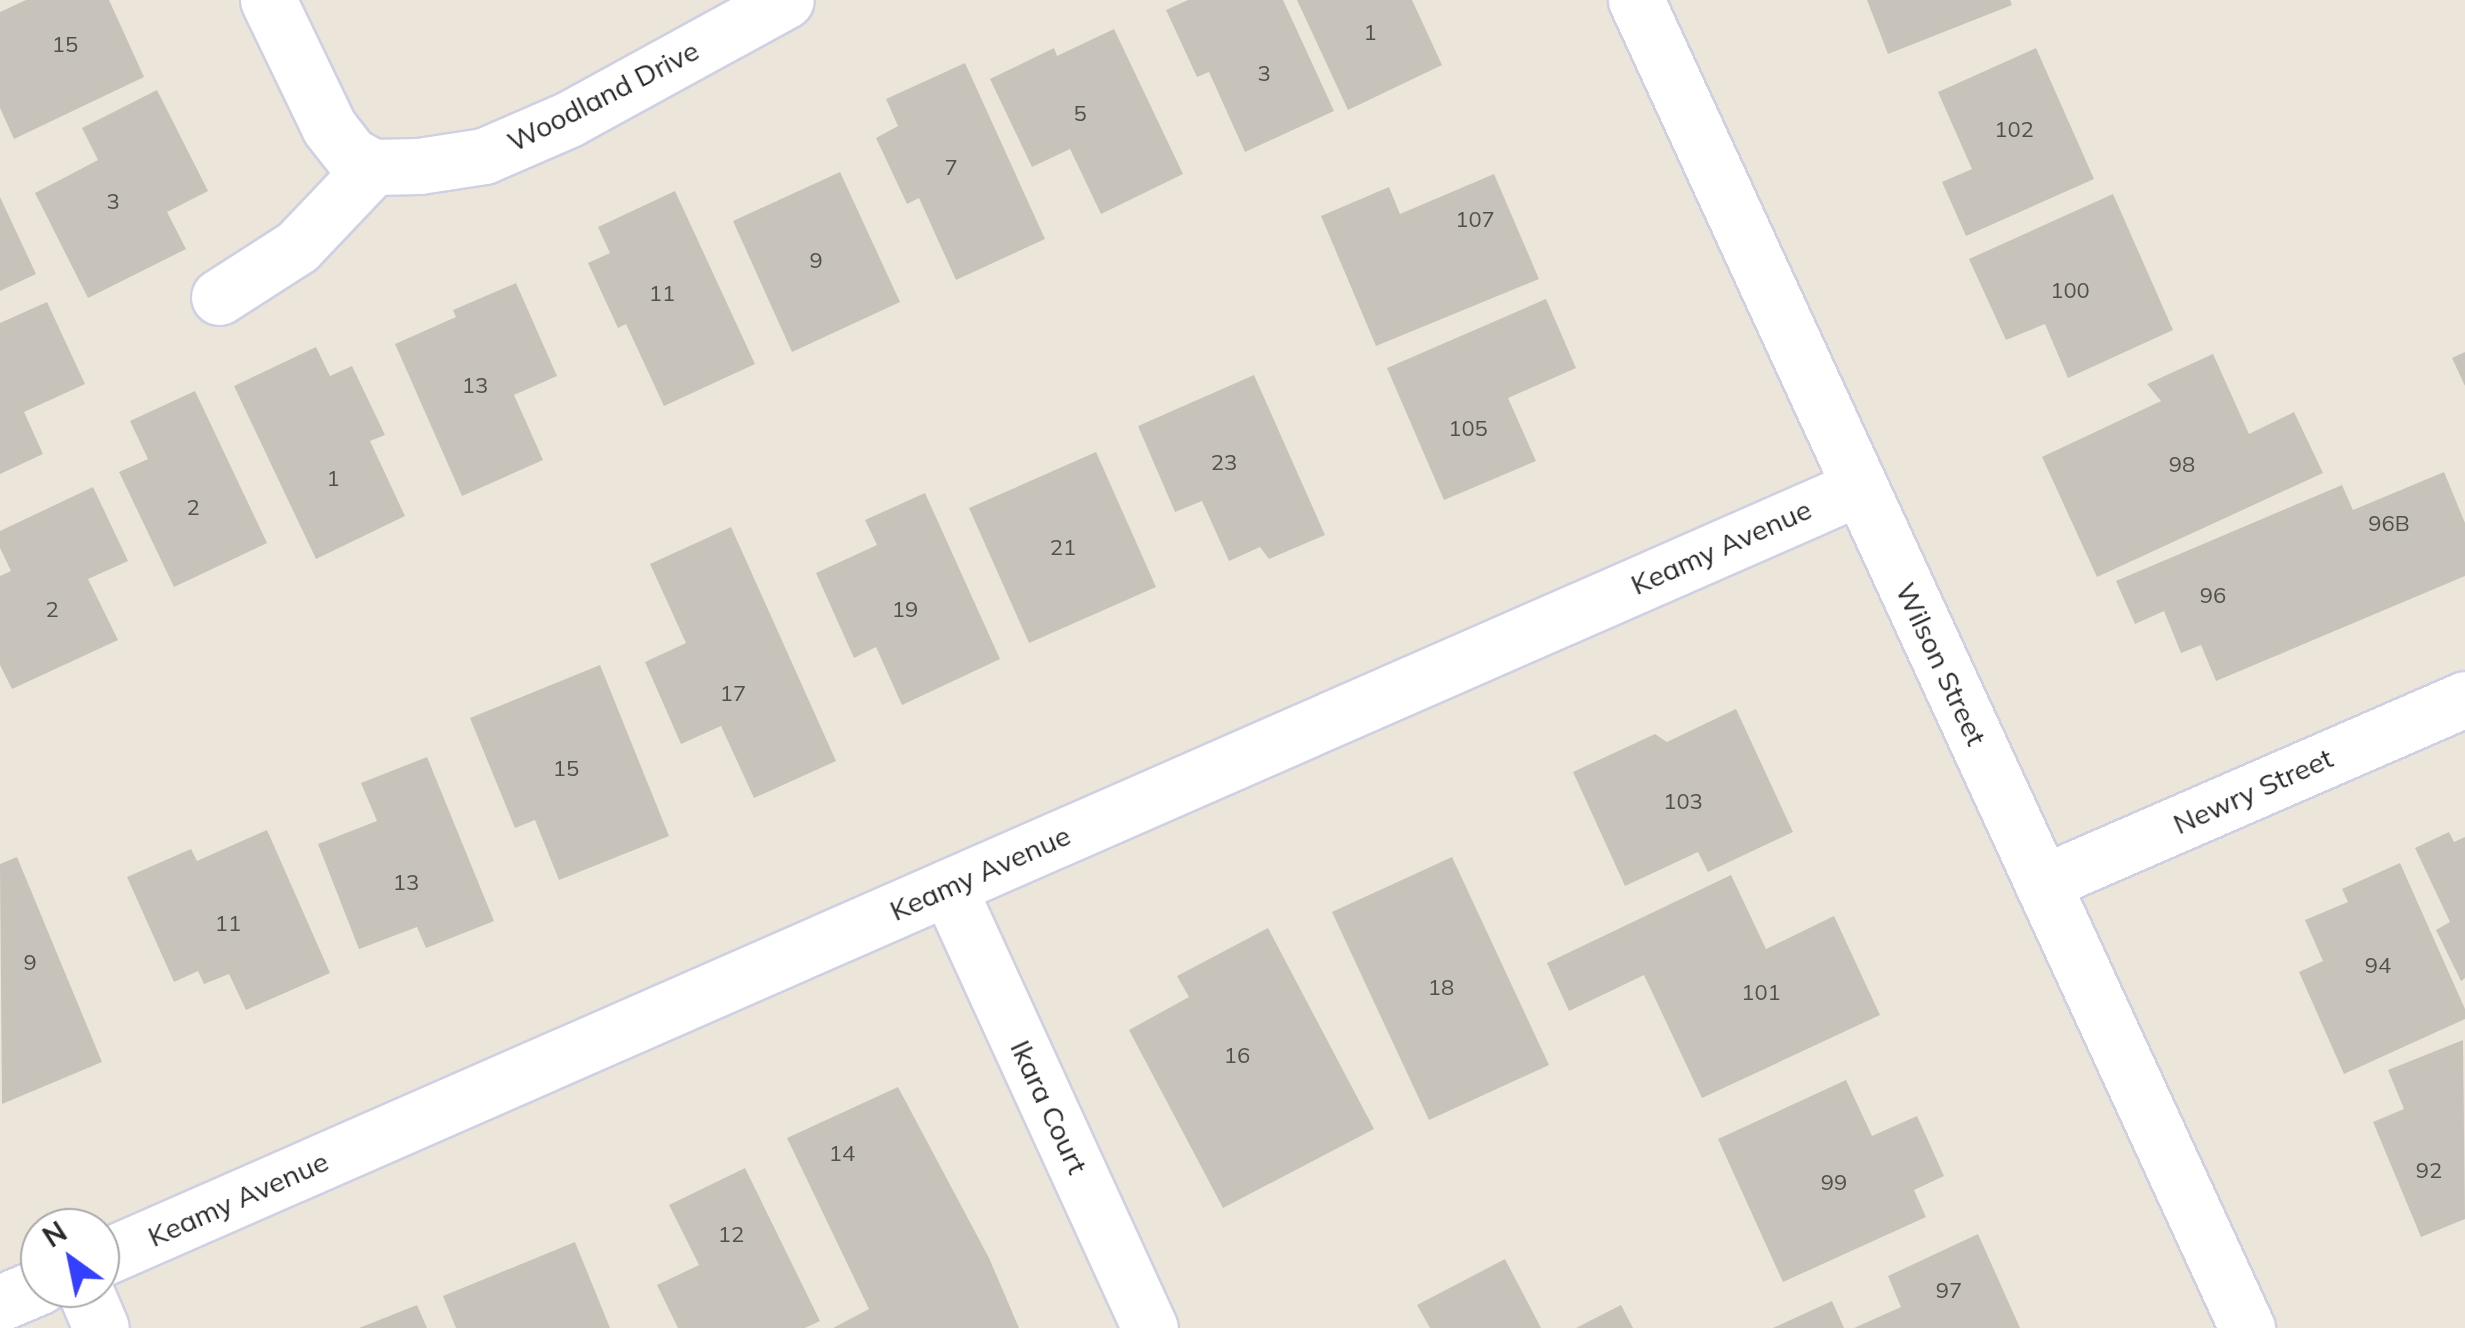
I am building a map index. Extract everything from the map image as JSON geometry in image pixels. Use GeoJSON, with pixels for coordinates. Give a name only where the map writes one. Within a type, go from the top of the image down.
{"type":"FeatureCollection","features":[{"type":"Feature","properties":{"kind":"street"},"geometry":{"type":"LineString","coordinates":[[218,297],[297,246],[373,167],[351,155],[329,127],[268,0]]}},
{"type":"Feature","properties":{"kind":"street","name":"Woodland Drive"},"geometry":{"type":"LineString","coordinates":[[373,167],[484,156],[569,119],[786,0]]}},
{"type":"Feature","properties":{"kind":"street","name":"Wilson Street"},"geometry":{"type":"LineString","coordinates":[[1636,0],[2248,1328]]}},
{"type":"Feature","properties":{"kind":"street","name":"Keamy Avenue"},"geometry":{"type":"LineString","coordinates":[[120,1251],[1860,487]]}},
{"type":"Feature","properties":{"kind":"street","name":"Newry Street"},"geometry":{"type":"LineString","coordinates":[[2042,882],[2465,699]]}},
{"type":"Feature","properties":{"kind":"street","name":"Ikara Court"},"geometry":{"type":"LineString","coordinates":[[948,887],[1150,1328]]}},
{"type":"Feature","properties":{"kind":"building"},"geometry":{"type":"Polygon","coordinates":[[[26,0],[109,0],[144,77],[14,139],[0,108],[0,12],[26,0]]]}},
{"type":"Feature","properties":{"kind":"building"},"geometry":{"type":"Polygon","coordinates":[[[1188,0],[1283,0],[1334,111],[1245,152],[1209,72],[1197,77],[1166,10],[1188,0]]]}},
{"type":"Feature","properties":{"kind":"building"},"geometry":{"type":"Polygon","coordinates":[[[1297,0],[1412,0],[1442,65],[1348,110],[1297,0]]]}},
{"type":"Feature","properties":{"kind":"building"},"geometry":{"type":"Polygon","coordinates":[[[1867,0],[2010,0],[2012,5],[1888,54],[1867,0]]]}},
{"type":"Feature","properties":{"kind":"building"},"geometry":{"type":"Polygon","coordinates":[[[1114,29],[1183,174],[1101,214],[1070,149],[1032,167],[990,79],[1054,48],[1057,56],[1114,29]]]}},
{"type":"Feature","properties":{"kind":"building"},"geometry":{"type":"Polygon","coordinates":[[[2036,48],[2094,179],[1966,236],[1942,182],[1972,169],[1938,92],[2036,48]]]}},
{"type":"Feature","properties":{"kind":"building"},"geometry":{"type":"Polygon","coordinates":[[[965,63],[1045,239],[956,280],[919,198],[907,204],[876,138],[898,126],[886,99],[965,63]]]}},
{"type":"Feature","properties":{"kind":"building"},"geometry":{"type":"Polygon","coordinates":[[[157,90],[208,191],[167,212],[186,249],[88,298],[35,193],[98,160],[82,128],[157,90]]]}},
{"type":"Feature","properties":{"kind":"building"},"geometry":{"type":"Polygon","coordinates":[[[840,172],[900,302],[792,352],[733,221],[840,172]]]}},
{"type":"Feature","properties":{"kind":"building"},"geometry":{"type":"Polygon","coordinates":[[[1494,174],[1539,279],[1376,346],[1321,216],[1389,187],[1400,214],[1494,174]]]}},
{"type":"Feature","properties":{"kind":"building"},"geometry":{"type":"Polygon","coordinates":[[[675,191],[755,364],[664,406],[626,324],[618,328],[588,263],[610,253],[598,227],[675,191]]]}},
{"type":"Feature","properties":{"kind":"building"},"geometry":{"type":"Polygon","coordinates":[[[2113,194],[2173,330],[2068,378],[2045,324],[2006,340],[1969,259],[2113,194]]]}},
{"type":"Feature","properties":{"kind":"building"},"geometry":{"type":"Polygon","coordinates":[[[0,197],[36,274],[0,291],[0,197]]]}},
{"type":"Feature","properties":{"kind":"building"},"geometry":{"type":"Polygon","coordinates":[[[516,283],[557,376],[514,395],[543,460],[462,496],[395,344],[456,317],[453,310],[516,283]]]}},
{"type":"Feature","properties":{"kind":"building"},"geometry":{"type":"Polygon","coordinates":[[[1546,299],[1576,368],[1508,398],[1536,461],[1444,500],[1387,368],[1546,299]]]}},
{"type":"Feature","properties":{"kind":"building"},"geometry":{"type":"Polygon","coordinates":[[[47,302],[85,384],[24,412],[43,454],[0,474],[0,323],[47,302]]]}},
{"type":"Feature","properties":{"kind":"building"},"geometry":{"type":"Polygon","coordinates":[[[316,347],[330,376],[352,366],[385,435],[370,441],[405,516],[316,559],[234,386],[316,347]]]}},
{"type":"Feature","properties":{"kind":"building"},"geometry":{"type":"Polygon","coordinates":[[[2465,352],[2465,386],[2452,358],[2465,352]]]}},
{"type":"Feature","properties":{"kind":"building"},"geometry":{"type":"Polygon","coordinates":[[[2213,354],[2249,434],[2294,412],[2323,473],[2097,577],[2042,457],[2161,401],[2147,384],[2213,354]]]}},
{"type":"Feature","properties":{"kind":"building"},"geometry":{"type":"Polygon","coordinates":[[[1254,375],[1325,535],[1269,559],[1260,547],[1229,561],[1202,501],[1175,512],[1138,426],[1254,375]]]}},
{"type":"Feature","properties":{"kind":"building"},"geometry":{"type":"Polygon","coordinates":[[[195,391],[267,543],[174,587],[119,472],[148,459],[130,421],[195,391]]]}},
{"type":"Feature","properties":{"kind":"building"},"geometry":{"type":"Polygon","coordinates":[[[1096,452],[1156,587],[1029,643],[969,508],[1096,452]]]}},
{"type":"Feature","properties":{"kind":"building"},"geometry":{"type":"Polygon","coordinates":[[[2444,472],[2465,523],[2465,576],[2216,681],[2201,645],[2181,653],[2164,611],[2135,624],[2116,581],[2342,485],[2353,510],[2444,472]]]}},
{"type":"Feature","properties":{"kind":"building"},"geometry":{"type":"Polygon","coordinates":[[[93,487],[128,561],[88,579],[118,640],[12,689],[0,665],[0,576],[11,571],[0,548],[0,531],[93,487]]]}},
{"type":"Feature","properties":{"kind":"building"},"geometry":{"type":"Polygon","coordinates":[[[925,493],[1000,659],[902,705],[876,647],[854,658],[816,573],[877,545],[865,520],[925,493]]]}},
{"type":"Feature","properties":{"kind":"building"},"geometry":{"type":"Polygon","coordinates":[[[731,527],[836,761],[754,798],[721,726],[681,744],[645,662],[686,643],[650,564],[731,527]]]}},
{"type":"Feature","properties":{"kind":"building"},"geometry":{"type":"Polygon","coordinates":[[[600,665],[669,836],[559,880],[535,820],[515,828],[470,718],[600,665]]]}},
{"type":"Feature","properties":{"kind":"building"},"geometry":{"type":"Polygon","coordinates":[[[1736,709],[1793,832],[1708,872],[1698,852],[1625,886],[1573,772],[1655,734],[1667,742],[1736,709]]]}},
{"type":"Feature","properties":{"kind":"building"},"geometry":{"type":"Polygon","coordinates":[[[427,757],[494,921],[426,948],[417,927],[359,949],[318,844],[377,821],[361,783],[427,757]]]}},
{"type":"Feature","properties":{"kind":"building"},"geometry":{"type":"Polygon","coordinates":[[[267,830],[330,973],[246,1010],[229,974],[204,984],[198,971],[174,982],[127,877],[191,849],[197,861],[267,830]]]}},
{"type":"Feature","properties":{"kind":"building"},"geometry":{"type":"Polygon","coordinates":[[[2449,832],[2454,842],[2465,837],[2465,978],[2461,981],[2436,930],[2450,922],[2415,848],[2449,832]]]}},
{"type":"Feature","properties":{"kind":"building"},"geometry":{"type":"Polygon","coordinates":[[[17,857],[102,1062],[2,1104],[0,864],[17,857]]]}},
{"type":"Feature","properties":{"kind":"building"},"geometry":{"type":"Polygon","coordinates":[[[1452,857],[1549,1065],[1429,1120],[1332,912],[1452,857]]]}},
{"type":"Feature","properties":{"kind":"building"},"geometry":{"type":"Polygon","coordinates":[[[2400,863],[2465,1009],[2465,1019],[2344,1074],[2299,972],[2323,961],[2305,920],[2348,902],[2342,889],[2400,863]]]}},
{"type":"Feature","properties":{"kind":"building"},"geometry":{"type":"Polygon","coordinates":[[[1731,875],[1766,949],[1834,916],[1880,1015],[1702,1098],[1644,975],[1569,1011],[1547,963],[1731,875]]]}},
{"type":"Feature","properties":{"kind":"building"},"geometry":{"type":"Polygon","coordinates":[[[1268,928],[1374,1129],[1223,1208],[1129,1030],[1189,997],[1177,976],[1268,928]]]}},
{"type":"Feature","properties":{"kind":"building"},"geometry":{"type":"Polygon","coordinates":[[[2463,1040],[2465,1219],[2421,1237],[2373,1122],[2404,1109],[2388,1070],[2463,1040]]]}},
{"type":"Feature","properties":{"kind":"building"},"geometry":{"type":"Polygon","coordinates":[[[1846,1080],[1872,1136],[1917,1116],[1944,1176],[1914,1190],[1926,1217],[1783,1282],[1718,1139],[1846,1080]]]}},
{"type":"Feature","properties":{"kind":"building"},"geometry":{"type":"Polygon","coordinates":[[[898,1087],[989,1258],[1019,1328],[833,1328],[869,1309],[787,1138],[898,1087]]]}},
{"type":"Feature","properties":{"kind":"building"},"geometry":{"type":"Polygon","coordinates":[[[745,1168],[820,1321],[805,1328],[678,1328],[657,1285],[699,1265],[669,1205],[745,1168]]]}},
{"type":"Feature","properties":{"kind":"building"},"geometry":{"type":"Polygon","coordinates":[[[1978,1234],[2020,1328],[1854,1328],[1901,1307],[1888,1276],[1978,1234]]]}},
{"type":"Feature","properties":{"kind":"building"},"geometry":{"type":"Polygon","coordinates":[[[575,1242],[610,1328],[456,1328],[443,1296],[575,1242]]]}},
{"type":"Feature","properties":{"kind":"building"},"geometry":{"type":"Polygon","coordinates":[[[1505,1259],[1541,1328],[1430,1328],[1417,1305],[1505,1259]]]}},
{"type":"Feature","properties":{"kind":"building"},"geometry":{"type":"Polygon","coordinates":[[[1832,1301],[1844,1328],[1773,1328],[1832,1301]]]}},
{"type":"Feature","properties":{"kind":"building"},"geometry":{"type":"Polygon","coordinates":[[[417,1305],[427,1328],[359,1328],[417,1305]]]}},
{"type":"Feature","properties":{"kind":"building"},"geometry":{"type":"Polygon","coordinates":[[[1621,1305],[1633,1328],[1576,1328],[1621,1305]]]}}]}
